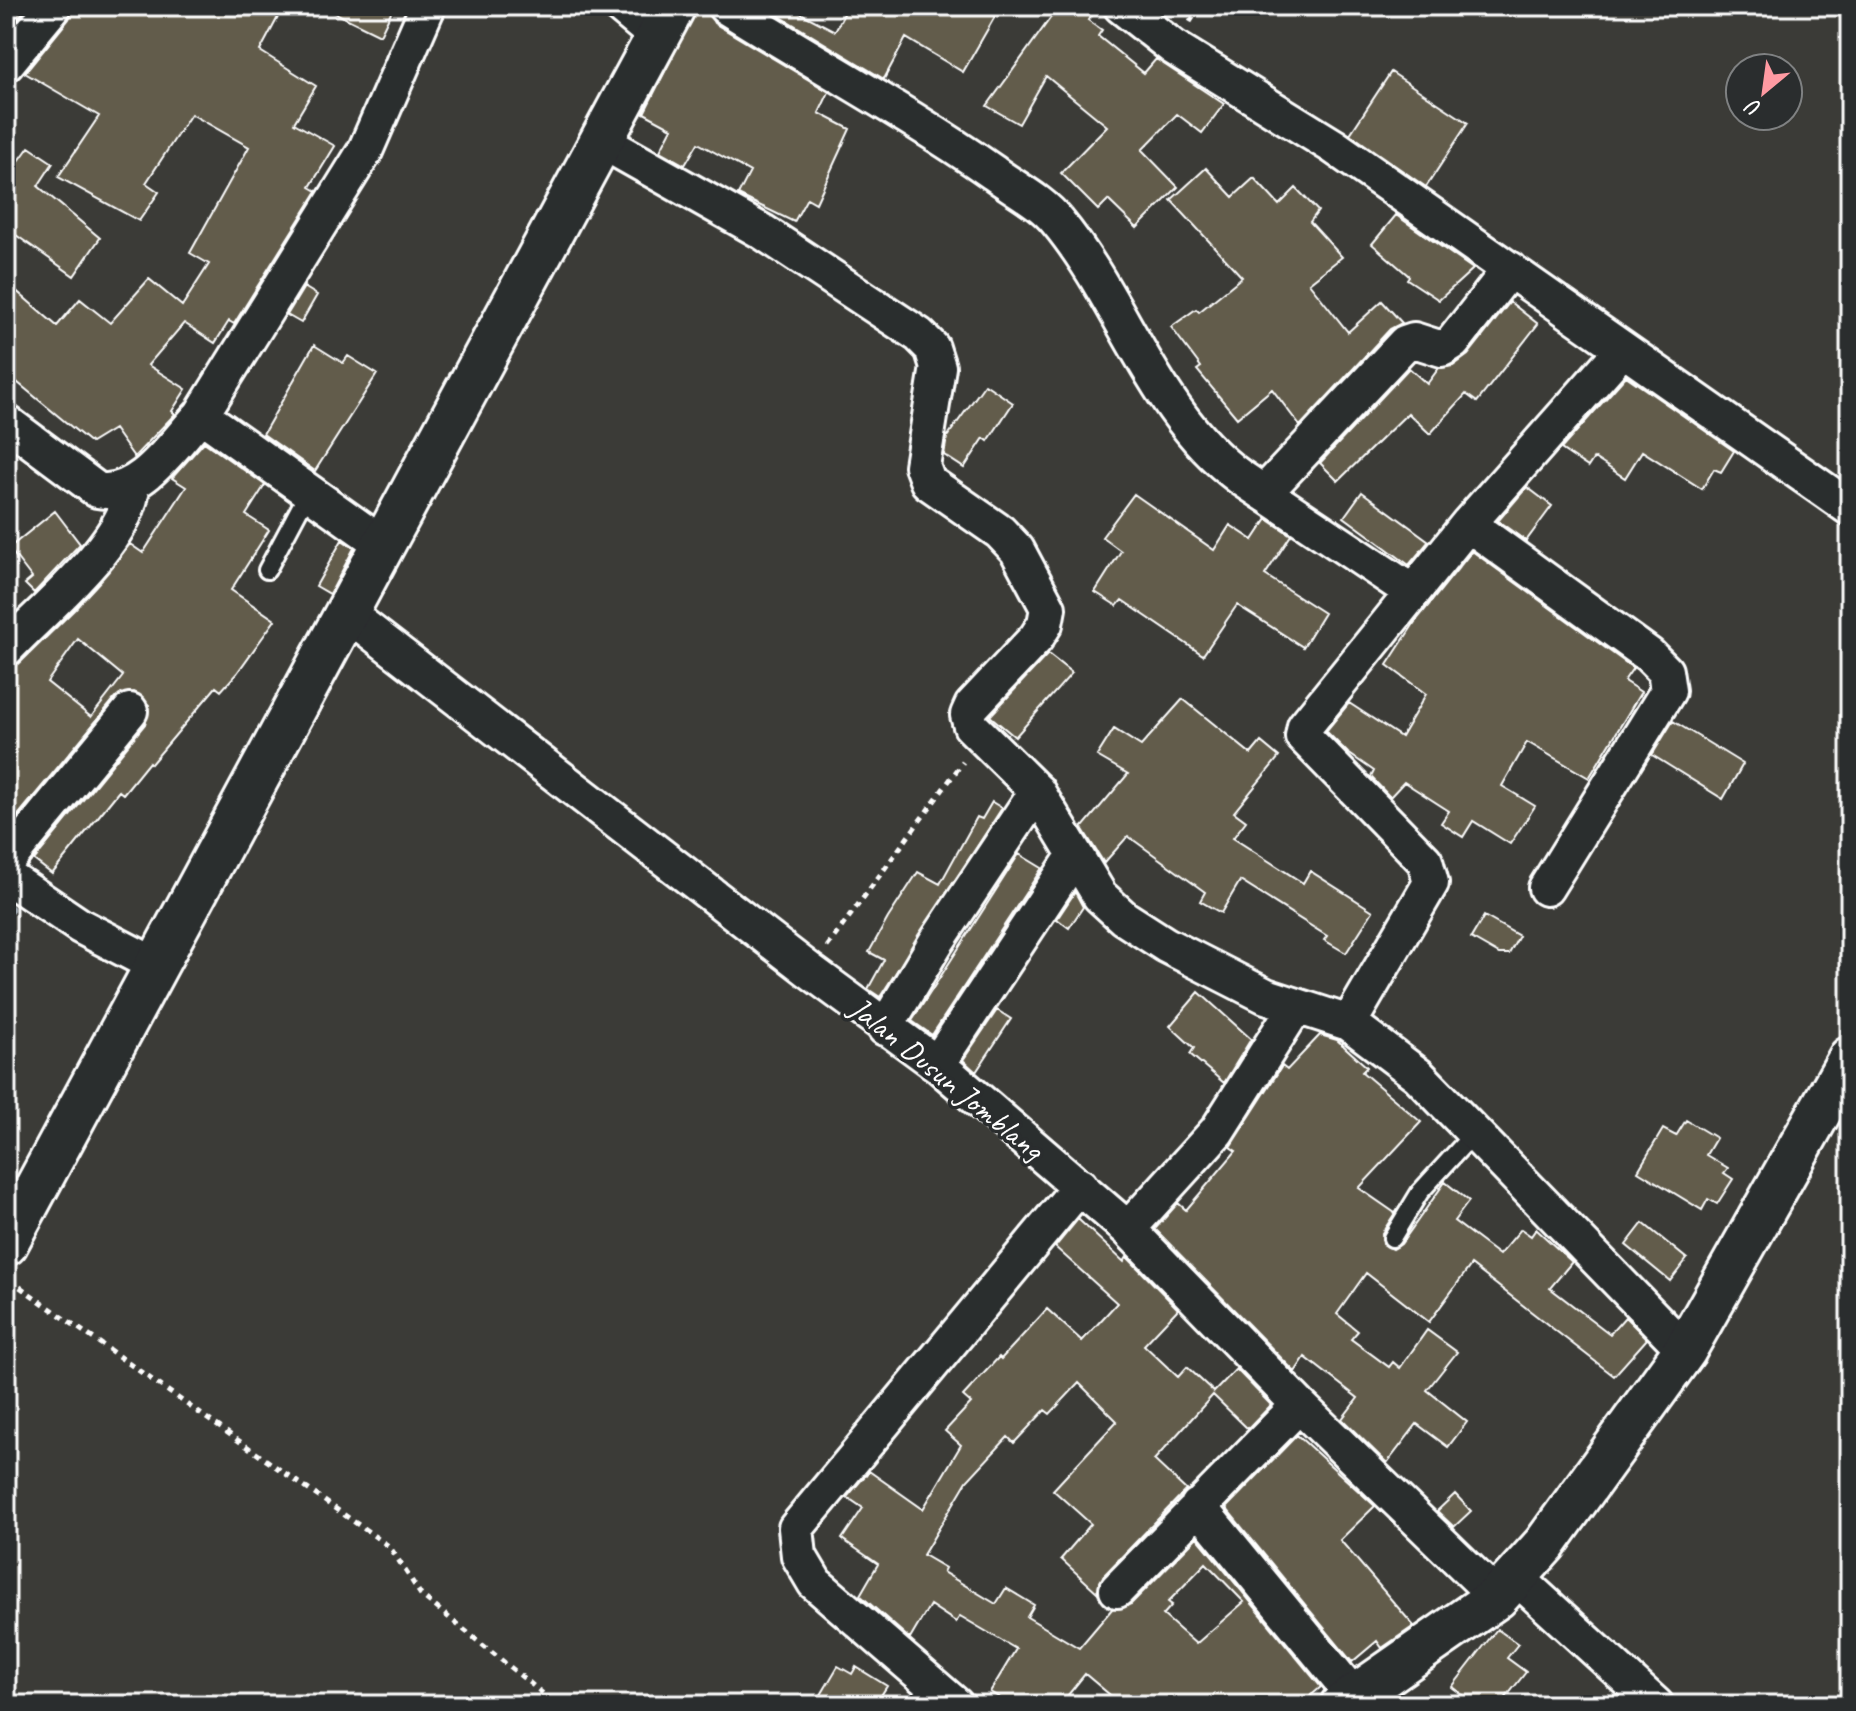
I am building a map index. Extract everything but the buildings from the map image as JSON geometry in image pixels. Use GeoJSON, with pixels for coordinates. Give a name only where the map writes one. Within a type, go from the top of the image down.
{"type":"FeatureCollection","features":[{"type":"Feature","properties":{"kind":"street"},"geometry":{"type":"LineString","coordinates":[[6,64],[54,6]]}},
{"type":"Feature","properties":{"kind":"street"},"geometry":{"type":"LineString","coordinates":[[6,422],[97,490],[114,493],[132,486],[201,415],[365,151],[428,6]]}},
{"type":"Feature","properties":{"kind":"street"},"geometry":{"type":"LineString","coordinates":[[6,1244],[603,142],[665,21],[620,6]]}},
{"type":"Feature","properties":{"kind":"street"},"geometry":{"type":"LineString","coordinates":[[725,6],[966,154],[1044,209],[1057,221],[1193,430],[1227,468],[1412,592]]}},
{"type":"Feature","properties":{"kind":"street"},"geometry":{"type":"LineString","coordinates":[[1121,6],[1173,47],[1333,146],[1850,508]]}},
{"type":"Feature","properties":{"kind":"street"},"geometry":{"type":"LineString","coordinates":[[603,142],[763,232],[919,335],[932,348],[938,367],[922,466],[928,482],[1000,532],[1017,550],[1048,608],[1045,624],[1036,638],[972,706],[968,715],[971,726],[1037,791],[1100,896],[1124,918],[1166,945],[1266,996],[1349,1023],[1418,1075],[1685,1350]]}},
{"type":"Feature","properties":{"kind":"street"},"geometry":{"type":"LineString","coordinates":[[1264,493],[1405,343],[1414,340],[1442,349],[1453,342],[1510,269]]}},
{"type":"Feature","properties":{"kind":"street"},"geometry":{"type":"LineString","coordinates":[[1349,1023],[1431,883],[1430,872],[1425,861],[1303,736],[1311,715],[1468,524],[1623,349]]}},
{"type":"Feature","properties":{"kind":"street"},"geometry":{"type":"LineString","coordinates":[[201,415],[385,546]]}},
{"type":"Feature","properties":{"kind":"street"},"geometry":{"type":"LineString","coordinates":[[6,649],[107,541],[127,512],[132,486]]}},
{"type":"Feature","properties":{"kind":"street"},"geometry":{"type":"LineString","coordinates":[[1468,524],[1649,655],[1665,671],[1668,691],[1546,888]]}},
{"type":"Feature","properties":{"kind":"street","name":"Jalan Dusun Jomblang"},"geometry":{"type":"LineString","coordinates":[[348,614],[809,970],[937,1064],[1128,1229],[1299,1405],[1507,1588],[1656,1705]]}},
{"type":"Feature","properties":{"kind":"street"},"geometry":{"type":"LineString","coordinates":[[6,862],[130,711]]}},
{"type":"Feature","properties":{"kind":"street"},"geometry":{"type":"LineString","coordinates":[[885,1028],[929,954],[1037,791]]}},
{"type":"Feature","properties":{"kind":"street"},"geometry":{"type":"LineString","coordinates":[[937,1064],[1074,857]]}},
{"type":"Feature","properties":{"kind":"street"},"geometry":{"type":"LineString","coordinates":[[6,876],[80,926],[157,966]]}},
{"type":"Feature","properties":{"kind":"street"},"geometry":{"type":"LineString","coordinates":[[1128,1229],[1217,1131],[1296,1006]]}},
{"type":"Feature","properties":{"kind":"street"},"geometry":{"type":"LineString","coordinates":[[1198,1506],[1348,1700],[1507,1588],[1685,1350],[1850,1058]]}},
{"type":"Feature","properties":{"kind":"street"},"geometry":{"type":"LineString","coordinates":[[956,1705],[815,1583],[799,1556],[796,1528],[1080,1186]]}},
{"type":"Feature","properties":{"kind":"street"},"geometry":{"type":"LineString","coordinates":[[1117,1590],[1299,1405]]}},
{"type":"Feature","properties":{"kind":"lane"},"geometry":{"type":"LineString","coordinates":[[267,570],[309,491]]}},
{"type":"Feature","properties":{"kind":"lane"},"geometry":{"type":"LineString","coordinates":[[1392,1238],[1420,1192],[1474,1133]]}},
{"type":"Feature","properties":{"kind":"path"},"geometry":{"type":"LineString","coordinates":[[809,970],[982,737]]}},
{"type":"Feature","properties":{"kind":"path"},"geometry":{"type":"LineString","coordinates":[[6,1277],[390,1547],[421,1595],[557,1705]]}},
{"type":"Feature","properties":{"kind":"waterway"},"geometry":{"type":"LineString","coordinates":[[6,906],[10,909],[6,915]]}}]}
